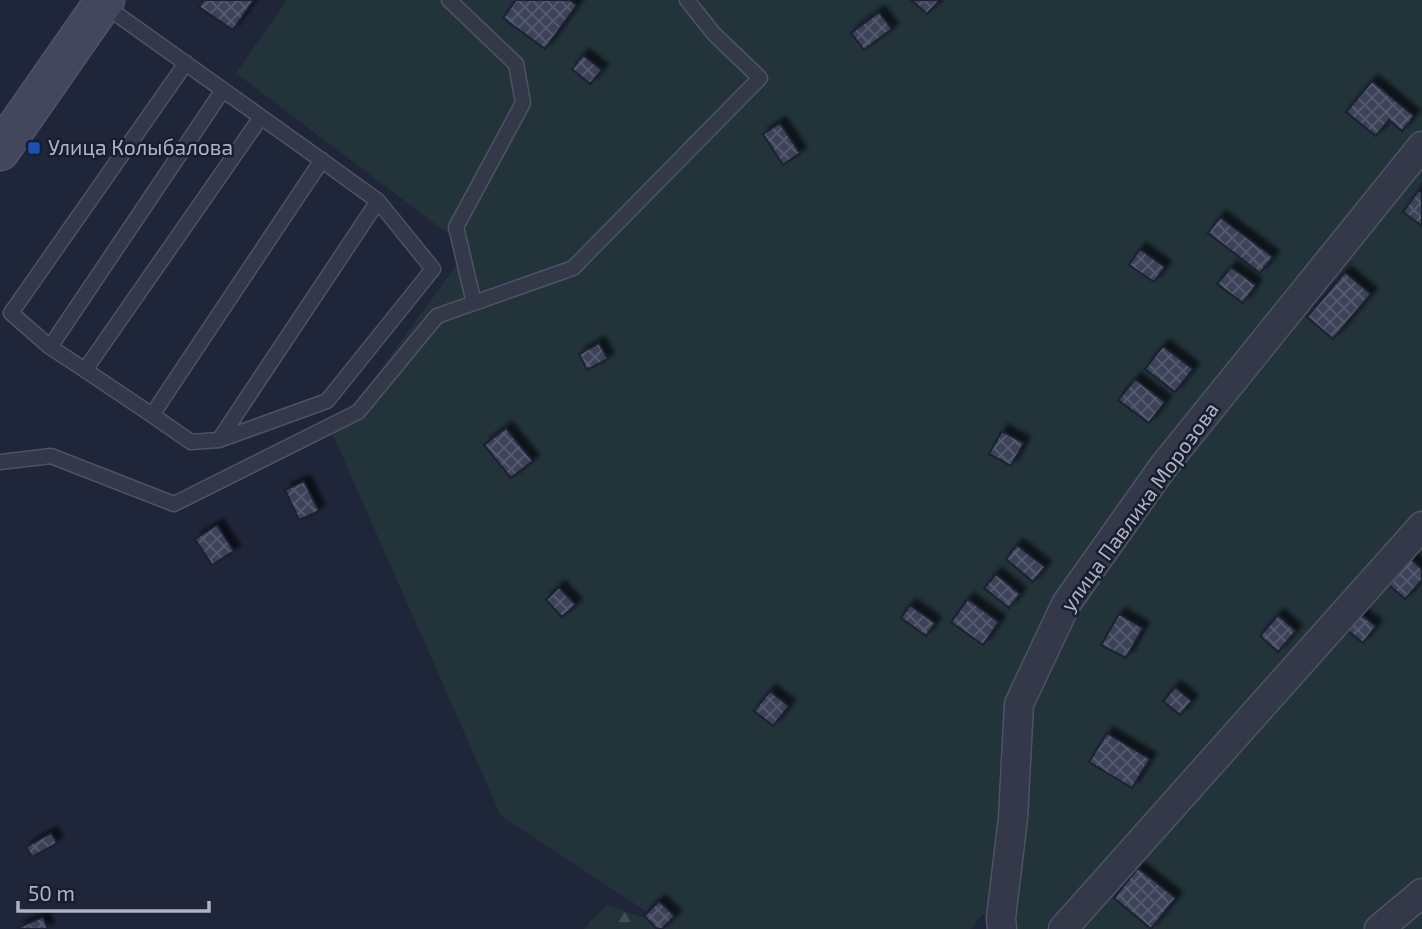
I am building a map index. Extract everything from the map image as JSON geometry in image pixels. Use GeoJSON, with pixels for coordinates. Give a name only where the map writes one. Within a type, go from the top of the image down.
{"type":"FeatureCollection","features":[{"type":"Feature","properties":{"kind":"main road"},"geometry":{"type":"LineString","coordinates":[[0,151],[104,2]]}},
{"type":"Feature","properties":{"kind":"street","name":"улица Павлика Морозова"},"geometry":{"type":"LineString","coordinates":[[1002,929],[1000,918],[1013,818],[1019,704],[1066,604],[1163,467],[1422,146]]}},
{"type":"Feature","properties":{"kind":"street"},"geometry":{"type":"LineString","coordinates":[[1063,929],[1422,526]]}},
{"type":"Feature","properties":{"kind":"street"},"geometry":{"type":"LineString","coordinates":[[1379,929],[1422,892]]}},
{"type":"Feature","properties":{"kind":"lane"},"geometry":{"type":"LineString","coordinates":[[449,0],[516,64],[523,103],[456,227],[474,303]]}},
{"type":"Feature","properties":{"kind":"lane"},"geometry":{"type":"LineString","coordinates":[[0,462],[51,456],[174,503],[358,412],[438,316],[573,268],[760,78],[714,34],[687,0]]}},
{"type":"Feature","properties":{"kind":"lane"},"geometry":{"type":"LineString","coordinates":[[104,2],[378,201],[433,269],[327,401],[219,440],[191,442],[50,347],[11,313],[186,63]]}},
{"type":"Feature","properties":{"kind":"lane"},"geometry":{"type":"LineString","coordinates":[[50,347],[223,90]]}},
{"type":"Feature","properties":{"kind":"lane"},"geometry":{"type":"LineString","coordinates":[[85,370],[261,117]]}},
{"type":"Feature","properties":{"kind":"lane"},"geometry":{"type":"LineString","coordinates":[[152,415],[321,160]]}},
{"type":"Feature","properties":{"kind":"lane"},"geometry":{"type":"LineString","coordinates":[[219,440],[378,201]]}},
{"type":"Feature","properties":{"kind":"green space"},"geometry":{"type":"Polygon","coordinates":[[[287,0],[1422,0],[1422,929],[1003,929],[983,914],[971,929],[673,929],[501,816],[333,435],[468,249],[236,73],[287,0]]]}},
{"type":"Feature","properties":{"kind":"green space"},"geometry":{"type":"Polygon","coordinates":[[[607,905],[668,926],[673,929],[584,929],[607,905]]]}},
{"type":"Feature","properties":{"kind":"building"},"geometry":{"type":"Polygon","coordinates":[[[204,0],[254,0],[233,30],[199,7],[204,0]]]}},
{"type":"Feature","properties":{"kind":"building"},"geometry":{"type":"Polygon","coordinates":[[[516,0],[570,0],[577,5],[545,49],[503,18],[516,0]]]}},
{"type":"Feature","properties":{"kind":"building"},"geometry":{"type":"Polygon","coordinates":[[[911,0],[940,0],[927,14],[911,0]]]}},
{"type":"Feature","properties":{"kind":"building"},"geometry":{"type":"Polygon","coordinates":[[[879,12],[892,29],[864,50],[851,33],[879,12]]]}},
{"type":"Feature","properties":{"kind":"building"},"geometry":{"type":"Polygon","coordinates":[[[583,55],[602,70],[590,84],[572,69],[583,55]]]}},
{"type":"Feature","properties":{"kind":"building"},"geometry":{"type":"Polygon","coordinates":[[[1372,81],[1414,116],[1402,131],[1389,120],[1376,136],[1346,112],[1372,81]]]}},
{"type":"Feature","properties":{"kind":"building"},"geometry":{"type":"Polygon","coordinates":[[[780,123],[800,153],[783,165],[763,134],[780,123]]]}},
{"type":"Feature","properties":{"kind":"building"},"geometry":{"type":"Polygon","coordinates":[[[1419,190],[1422,193],[1422,226],[1403,212],[1419,190]]]}},
{"type":"Feature","properties":{"kind":"building"},"geometry":{"type":"Polygon","coordinates":[[[1220,217],[1273,257],[1260,273],[1208,233],[1220,217]]]}},
{"type":"Feature","properties":{"kind":"building"},"geometry":{"type":"Polygon","coordinates":[[[1140,249],[1165,267],[1154,282],[1129,265],[1140,249]]]}},
{"type":"Feature","properties":{"kind":"building"},"geometry":{"type":"Polygon","coordinates":[[[1231,267],[1256,285],[1243,303],[1217,284],[1231,267]]]}},
{"type":"Feature","properties":{"kind":"building"},"geometry":{"type":"Polygon","coordinates":[[[1345,272],[1371,294],[1333,339],[1307,317],[1345,272]]]}},
{"type":"Feature","properties":{"kind":"building"},"geometry":{"type":"Polygon","coordinates":[[[599,343],[608,359],[587,370],[579,354],[599,343]]]}},
{"type":"Feature","properties":{"kind":"building"},"geometry":{"type":"Polygon","coordinates":[[[1163,346],[1193,369],[1175,392],[1145,369],[1163,346]]]}},
{"type":"Feature","properties":{"kind":"building"},"geometry":{"type":"Polygon","coordinates":[[[1135,379],[1165,402],[1149,423],[1118,400],[1135,379]]]}},
{"type":"Feature","properties":{"kind":"building"},"geometry":{"type":"Polygon","coordinates":[[[506,428],[533,461],[511,478],[484,445],[506,428]]]}},
{"type":"Feature","properties":{"kind":"building"},"geometry":{"type":"Polygon","coordinates":[[[1002,431],[1024,443],[1011,466],[989,454],[1002,431]]]}},
{"type":"Feature","properties":{"kind":"building"},"geometry":{"type":"Polygon","coordinates":[[[304,481],[319,511],[299,520],[285,490],[304,481]]]}},
{"type":"Feature","properties":{"kind":"building"},"geometry":{"type":"Polygon","coordinates":[[[217,525],[234,551],[212,565],[195,539],[217,525]]]}},
{"type":"Feature","properties":{"kind":"building"},"geometry":{"type":"Polygon","coordinates":[[[1017,545],[1045,567],[1033,582],[1006,559],[1017,545]]]}},
{"type":"Feature","properties":{"kind":"building"},"geometry":{"type":"Polygon","coordinates":[[[1411,559],[1422,569],[1422,580],[1405,599],[1389,585],[1411,559]]]}},
{"type":"Feature","properties":{"kind":"building"},"geometry":{"type":"Polygon","coordinates":[[[996,574],[1020,594],[1009,608],[984,588],[996,574]]]}},
{"type":"Feature","properties":{"kind":"building"},"geometry":{"type":"Polygon","coordinates":[[[559,587],[576,605],[562,617],[546,600],[559,587]]]}},
{"type":"Feature","properties":{"kind":"building"},"geometry":{"type":"Polygon","coordinates":[[[968,599],[999,622],[983,645],[951,622],[968,599]]]}},
{"type":"Feature","properties":{"kind":"building"},"geometry":{"type":"Polygon","coordinates":[[[910,605],[935,623],[926,636],[901,618],[910,605]]]}},
{"type":"Feature","properties":{"kind":"building"},"geometry":{"type":"Polygon","coordinates":[[[1359,613],[1376,626],[1363,643],[1347,630],[1359,613]]]}},
{"type":"Feature","properties":{"kind":"building"},"geometry":{"type":"Polygon","coordinates":[[[1119,614],[1143,628],[1126,658],[1101,645],[1119,614]]]}},
{"type":"Feature","properties":{"kind":"building"},"geometry":{"type":"Polygon","coordinates":[[[1278,615],[1296,631],[1278,652],[1260,636],[1278,615]]]}},
{"type":"Feature","properties":{"kind":"building"},"geometry":{"type":"Polygon","coordinates":[[[1175,687],[1192,701],[1180,715],[1163,701],[1175,687]]]}},
{"type":"Feature","properties":{"kind":"building"},"geometry":{"type":"Polygon","coordinates":[[[770,691],[789,706],[773,726],[754,711],[770,691]]]}},
{"type":"Feature","properties":{"kind":"building"},"geometry":{"type":"Polygon","coordinates":[[[1107,733],[1150,759],[1132,788],[1089,762],[1107,733]]]}},
{"type":"Feature","properties":{"kind":"building"},"geometry":{"type":"Polygon","coordinates":[[[51,833],[57,843],[32,857],[26,847],[51,833]]]}},
{"type":"Feature","properties":{"kind":"building"},"geometry":{"type":"Polygon","coordinates":[[[1138,868],[1176,898],[1151,929],[1114,898],[1138,868]]]}},
{"type":"Feature","properties":{"kind":"building"},"geometry":{"type":"Polygon","coordinates":[[[659,901],[675,916],[662,929],[657,929],[644,916],[659,901]]]}},
{"type":"Feature","properties":{"kind":"building"},"geometry":{"type":"Polygon","coordinates":[[[43,917],[48,929],[19,927],[43,917]]]}},
{"type":"Feature","properties":{"kind":"place","name":"Улица Колыбалова"},"geometry":{"type":"Point","coordinates":[34,148]}}]}
